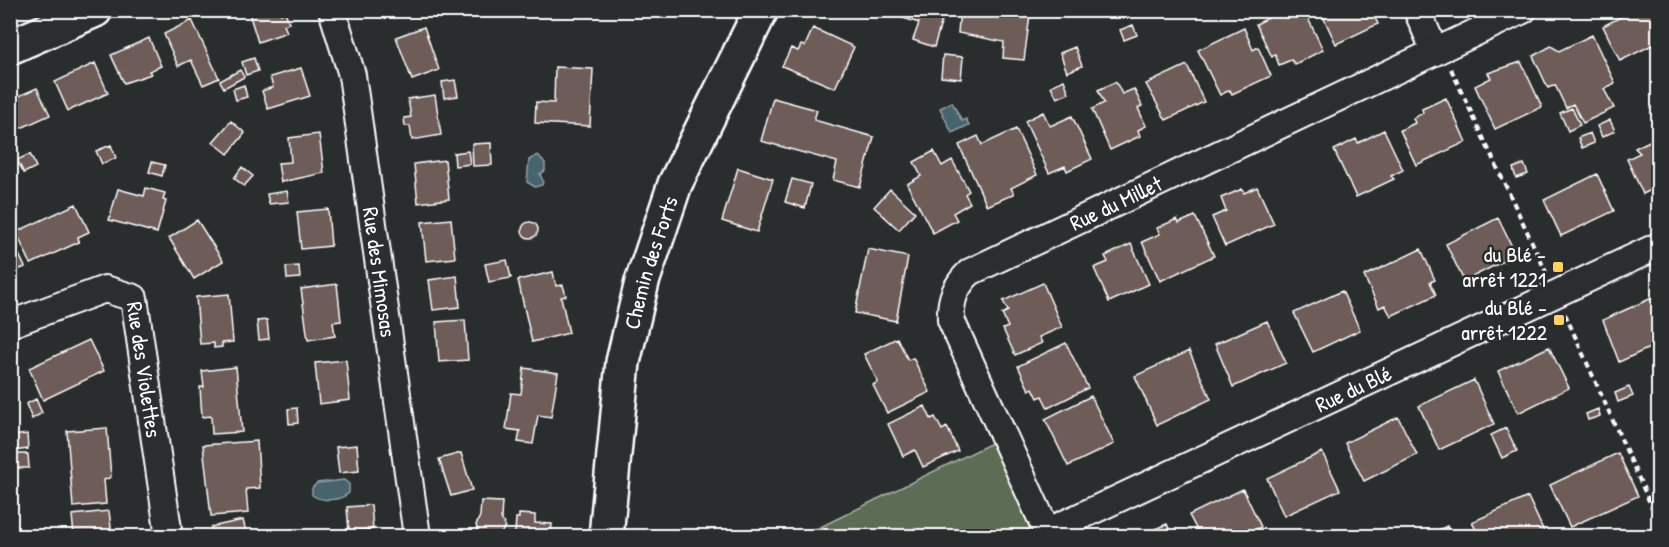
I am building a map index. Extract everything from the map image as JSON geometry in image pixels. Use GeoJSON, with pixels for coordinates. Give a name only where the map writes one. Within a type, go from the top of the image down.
{"type":"FeatureCollection","features":[{"type":"Feature","properties":{"kind":"street"},"geometry":{"type":"LineString","coordinates":[[10,47],[95,10]]}},
{"type":"Feature","properties":{"kind":"street","name":"Rue des Mimosas"},"geometry":{"type":"LineString","coordinates":[[332,10],[352,75],[417,537]]}},
{"type":"Feature","properties":{"kind":"street","name":"Chemin des Forts"},"geometry":{"type":"LineString","coordinates":[[606,537],[623,362],[642,282],[675,184],[761,10]]}},
{"type":"Feature","properties":{"kind":"street"},"geometry":{"type":"LineString","coordinates":[[1417,10],[1435,52]]}},
{"type":"Feature","properties":{"kind":"street","name":"Rue du Millet"},"geometry":{"type":"LineString","coordinates":[[1048,534],[951,320],[951,305],[962,280],[970,272],[1523,10]]}},
{"type":"Feature","properties":{"kind":"street","name":"Rue du Blé"},"geometry":{"type":"LineString","coordinates":[[1048,534],[1659,246]]}},
{"type":"Feature","properties":{"kind":"street","name":"Rue des Violettes"},"geometry":{"type":"LineString","coordinates":[[10,324],[105,289],[134,298],[169,537]]}},
{"type":"Feature","properties":{"kind":"green space"},"geometry":{"type":"Polygon","coordinates":[[[1004,437],[1050,536],[802,536],[1004,437]]]}},
{"type":"Feature","properties":{"kind":"water"},"geometry":{"type":"Polygon","coordinates":[[[952,102],[962,121],[966,119],[969,125],[952,133],[940,108],[952,102]]]}},
{"type":"Feature","properties":{"kind":"water"},"geometry":{"type":"Polygon","coordinates":[[[538,155],[545,163],[545,171],[540,174],[542,185],[535,187],[527,182],[529,160],[538,155]]]}},
{"type":"Feature","properties":{"kind":"water"},"geometry":{"type":"Polygon","coordinates":[[[344,480],[349,484],[349,493],[345,496],[326,500],[312,495],[312,488],[317,483],[344,480]]]}},
{"type":"Feature","properties":{"kind":"building"},"geometry":{"type":"Polygon","coordinates":[[[248,10],[279,10],[281,14],[285,11],[289,23],[284,25],[287,32],[258,42],[248,10]]]}},
{"type":"Feature","properties":{"kind":"building"},"geometry":{"type":"Polygon","coordinates":[[[945,10],[934,47],[913,40],[919,23],[881,11],[945,10]]]}},
{"type":"Feature","properties":{"kind":"building"},"geometry":{"type":"Polygon","coordinates":[[[960,10],[1022,10],[1022,14],[1030,15],[1024,60],[1003,58],[1004,42],[958,33],[960,10]]]}},
{"type":"Feature","properties":{"kind":"building"},"geometry":{"type":"Polygon","coordinates":[[[1284,10],[1304,10],[1323,50],[1295,64],[1291,60],[1279,65],[1275,54],[1272,57],[1256,24],[1284,10]]]}},
{"type":"Feature","properties":{"kind":"building"},"geometry":{"type":"Polygon","coordinates":[[[1320,10],[1371,10],[1378,24],[1336,44],[1320,10]]]}},
{"type":"Feature","properties":{"kind":"building"},"geometry":{"type":"Polygon","coordinates":[[[1634,10],[1658,10],[1658,42],[1620,61],[1603,26],[1634,10]]]}},
{"type":"Feature","properties":{"kind":"building"},"geometry":{"type":"Polygon","coordinates":[[[192,20],[219,78],[203,85],[191,60],[178,66],[164,34],[192,20]]]}},
{"type":"Feature","properties":{"kind":"building"},"geometry":{"type":"Polygon","coordinates":[[[1133,25],[1137,35],[1124,40],[1120,30],[1133,25]]]}},
{"type":"Feature","properties":{"kind":"building"},"geometry":{"type":"Polygon","coordinates":[[[424,27],[439,70],[412,80],[396,37],[424,27]]]}},
{"type":"Feature","properties":{"kind":"building"},"geometry":{"type":"Polygon","coordinates":[[[813,28],[854,47],[835,88],[782,66],[791,48],[798,51],[801,45],[805,46],[813,28]]]}},
{"type":"Feature","properties":{"kind":"building"},"geometry":{"type":"Polygon","coordinates":[[[1244,28],[1253,50],[1258,47],[1271,76],[1232,94],[1230,90],[1220,95],[1198,50],[1244,28]]]}},
{"type":"Feature","properties":{"kind":"building"},"geometry":{"type":"Polygon","coordinates":[[[1592,35],[1615,83],[1604,89],[1614,108],[1583,123],[1573,104],[1566,108],[1555,85],[1548,88],[1533,56],[1551,46],[1559,51],[1592,35]]]}},
{"type":"Feature","properties":{"kind":"building"},"geometry":{"type":"Polygon","coordinates":[[[149,38],[161,66],[149,71],[151,74],[124,83],[111,55],[149,38]]]}},
{"type":"Feature","properties":{"kind":"building"},"geometry":{"type":"Polygon","coordinates":[[[1075,47],[1082,66],[1067,72],[1060,53],[1075,47]]]}},
{"type":"Feature","properties":{"kind":"building"},"geometry":{"type":"Polygon","coordinates":[[[943,55],[963,57],[961,79],[941,77],[943,55]]]}},
{"type":"Feature","properties":{"kind":"building"},"geometry":{"type":"Polygon","coordinates":[[[254,58],[258,71],[246,75],[242,62],[254,58]]]}},
{"type":"Feature","properties":{"kind":"building"},"geometry":{"type":"Polygon","coordinates":[[[1521,62],[1542,107],[1495,129],[1475,86],[1491,78],[1488,73],[1521,62]]]}},
{"type":"Feature","properties":{"kind":"building"},"geometry":{"type":"Polygon","coordinates":[[[95,63],[108,93],[68,111],[55,82],[95,63]]]}},
{"type":"Feature","properties":{"kind":"building"},"geometry":{"type":"Polygon","coordinates":[[[1187,65],[1204,102],[1166,120],[1146,84],[1187,65]]]}},
{"type":"Feature","properties":{"kind":"building"},"geometry":{"type":"Polygon","coordinates":[[[555,67],[593,69],[590,126],[535,123],[536,102],[554,103],[555,67]]]}},
{"type":"Feature","properties":{"kind":"building"},"geometry":{"type":"Polygon","coordinates":[[[301,68],[310,96],[268,109],[262,91],[273,87],[270,77],[301,68]]]}},
{"type":"Feature","properties":{"kind":"building"},"geometry":{"type":"Polygon","coordinates":[[[240,70],[244,77],[224,88],[220,81],[240,70]]]}},
{"type":"Feature","properties":{"kind":"building"},"geometry":{"type":"Polygon","coordinates":[[[455,80],[458,96],[444,98],[442,82],[455,80]]]}},
{"type":"Feature","properties":{"kind":"building"},"geometry":{"type":"Polygon","coordinates":[[[1064,80],[1069,93],[1057,98],[1051,86],[1064,80]]]}},
{"type":"Feature","properties":{"kind":"building"},"geometry":{"type":"Polygon","coordinates":[[[1116,82],[1122,94],[1134,89],[1142,106],[1138,108],[1146,126],[1138,130],[1140,136],[1110,150],[1092,109],[1104,103],[1098,90],[1116,82]]]}},
{"type":"Feature","properties":{"kind":"building"},"geometry":{"type":"Polygon","coordinates":[[[244,85],[247,97],[236,100],[233,89],[244,85]]]}},
{"type":"Feature","properties":{"kind":"building"},"geometry":{"type":"Polygon","coordinates":[[[37,88],[50,115],[10,133],[10,100],[37,88]]]}},
{"type":"Feature","properties":{"kind":"building"},"geometry":{"type":"Polygon","coordinates":[[[435,95],[441,135],[412,140],[410,126],[405,126],[404,118],[411,117],[408,99],[435,95]]]}},
{"type":"Feature","properties":{"kind":"building"},"geometry":{"type":"Polygon","coordinates":[[[773,98],[817,110],[814,120],[874,137],[860,187],[833,180],[837,162],[761,141],[773,98]]]}},
{"type":"Feature","properties":{"kind":"building"},"geometry":{"type":"Polygon","coordinates":[[[1446,98],[1466,142],[1416,165],[1400,130],[1415,123],[1413,118],[1423,113],[1422,109],[1446,98]]]}},
{"type":"Feature","properties":{"kind":"building"},"geometry":{"type":"Polygon","coordinates":[[[1572,108],[1580,125],[1568,131],[1560,113],[1572,108]]]}},
{"type":"Feature","properties":{"kind":"building"},"geometry":{"type":"Polygon","coordinates":[[[1043,112],[1050,126],[1072,116],[1092,159],[1067,171],[1065,166],[1049,173],[1025,121],[1043,112]]]}},
{"type":"Feature","properties":{"kind":"building"},"geometry":{"type":"Polygon","coordinates":[[[1610,120],[1615,131],[1602,137],[1597,126],[1610,120]]]}},
{"type":"Feature","properties":{"kind":"building"},"geometry":{"type":"Polygon","coordinates":[[[231,121],[245,133],[228,154],[213,142],[231,121]]]}},
{"type":"Feature","properties":{"kind":"building"},"geometry":{"type":"Polygon","coordinates":[[[1016,129],[1037,175],[1011,188],[1014,194],[987,206],[959,145],[978,136],[982,145],[1016,129]]]}},
{"type":"Feature","properties":{"kind":"building"},"geometry":{"type":"Polygon","coordinates":[[[1384,130],[1403,170],[1391,176],[1394,179],[1356,197],[1334,150],[1356,139],[1358,143],[1384,130]]]}},
{"type":"Feature","properties":{"kind":"building"},"geometry":{"type":"Polygon","coordinates":[[[1590,133],[1594,143],[1582,148],[1578,138],[1590,133]]]}},
{"type":"Feature","properties":{"kind":"building"},"geometry":{"type":"Polygon","coordinates":[[[319,134],[324,173],[281,182],[278,163],[291,162],[289,138],[319,134]]]}},
{"type":"Feature","properties":{"kind":"building"},"geometry":{"type":"Polygon","coordinates":[[[1658,137],[1658,193],[1656,194],[1653,189],[1643,194],[1627,159],[1640,153],[1635,148],[1658,137]]]}},
{"type":"Feature","properties":{"kind":"building"},"geometry":{"type":"Polygon","coordinates":[[[491,143],[492,165],[473,166],[472,144],[491,143]]]}},
{"type":"Feature","properties":{"kind":"building"},"geometry":{"type":"Polygon","coordinates":[[[111,145],[116,158],[102,164],[96,151],[111,145]]]}},
{"type":"Feature","properties":{"kind":"building"},"geometry":{"type":"Polygon","coordinates":[[[468,151],[470,164],[455,166],[454,153],[468,151]]]}},
{"type":"Feature","properties":{"kind":"building"},"geometry":{"type":"Polygon","coordinates":[[[934,151],[942,166],[952,160],[969,191],[965,194],[970,203],[953,213],[957,220],[933,233],[907,184],[921,176],[914,162],[934,151]]]}},
{"type":"Feature","properties":{"kind":"building"},"geometry":{"type":"Polygon","coordinates":[[[30,154],[36,167],[24,173],[17,160],[30,154]]]}},
{"type":"Feature","properties":{"kind":"building"},"geometry":{"type":"Polygon","coordinates":[[[445,160],[449,199],[418,203],[414,164],[445,160]]]}},
{"type":"Feature","properties":{"kind":"building"},"geometry":{"type":"Polygon","coordinates":[[[152,162],[165,165],[162,176],[149,172],[152,162]]]}},
{"type":"Feature","properties":{"kind":"building"},"geometry":{"type":"Polygon","coordinates":[[[1524,164],[1528,174],[1516,178],[1513,168],[1524,164]]]}},
{"type":"Feature","properties":{"kind":"building"},"geometry":{"type":"Polygon","coordinates":[[[242,167],[253,176],[244,186],[234,178],[242,167]]]}},
{"type":"Feature","properties":{"kind":"building"},"geometry":{"type":"Polygon","coordinates":[[[738,168],[773,179],[757,232],[722,221],[738,168]]]}},
{"type":"Feature","properties":{"kind":"building"},"geometry":{"type":"Polygon","coordinates":[[[1597,174],[1614,211],[1561,236],[1544,200],[1597,174]]]}},
{"type":"Feature","properties":{"kind":"building"},"geometry":{"type":"Polygon","coordinates":[[[792,179],[811,184],[805,208],[785,202],[792,179]]]}},
{"type":"Feature","properties":{"kind":"building"},"geometry":{"type":"Polygon","coordinates":[[[1257,187],[1274,224],[1225,246],[1212,217],[1226,211],[1221,198],[1242,189],[1244,193],[1257,187]]]}},
{"type":"Feature","properties":{"kind":"building"},"geometry":{"type":"Polygon","coordinates":[[[146,188],[165,193],[163,200],[166,201],[157,233],[109,220],[118,189],[144,196],[146,188]]]}},
{"type":"Feature","properties":{"kind":"building"},"geometry":{"type":"Polygon","coordinates":[[[890,189],[915,212],[899,230],[874,207],[890,189]]]}},
{"type":"Feature","properties":{"kind":"building"},"geometry":{"type":"Polygon","coordinates":[[[287,191],[289,202],[269,204],[267,194],[287,191]]]}},
{"type":"Feature","properties":{"kind":"building"},"geometry":{"type":"Polygon","coordinates":[[[76,204],[89,232],[78,237],[79,242],[31,264],[16,232],[76,204]]]}},
{"type":"Feature","properties":{"kind":"building"},"geometry":{"type":"Polygon","coordinates":[[[328,209],[331,246],[301,249],[297,212],[328,209]]]}},
{"type":"Feature","properties":{"kind":"building"},"geometry":{"type":"Polygon","coordinates":[[[1195,216],[1214,256],[1160,281],[1142,242],[1160,234],[1157,228],[1177,219],[1179,223],[1195,216]]]}},
{"type":"Feature","properties":{"kind":"building"},"geometry":{"type":"Polygon","coordinates":[[[1498,218],[1516,255],[1464,281],[1446,244],[1498,218]]]}},
{"type":"Feature","properties":{"kind":"building"},"geometry":{"type":"Polygon","coordinates":[[[451,219],[455,258],[426,261],[422,222],[451,219]]]}},
{"type":"Feature","properties":{"kind":"building"},"geometry":{"type":"Polygon","coordinates":[[[197,220],[223,261],[194,279],[169,238],[197,220]]]}},
{"type":"Feature","properties":{"kind":"building"},"geometry":{"type":"Polygon","coordinates":[[[527,222],[533,222],[538,230],[536,236],[527,238],[522,233],[522,227],[527,222]]]}},
{"type":"Feature","properties":{"kind":"building"},"geometry":{"type":"Polygon","coordinates":[[[10,236],[25,267],[10,273],[10,236]]]}},
{"type":"Feature","properties":{"kind":"building"},"geometry":{"type":"Polygon","coordinates":[[[1131,244],[1149,284],[1109,302],[1094,268],[1108,262],[1105,256],[1131,244]]]}},
{"type":"Feature","properties":{"kind":"building"},"geometry":{"type":"Polygon","coordinates":[[[868,249],[908,257],[896,321],[855,313],[868,249]]]}},
{"type":"Feature","properties":{"kind":"building"},"geometry":{"type":"Polygon","coordinates":[[[1421,249],[1435,280],[1430,282],[1436,295],[1391,316],[1385,305],[1379,308],[1364,276],[1421,249]]]}},
{"type":"Feature","properties":{"kind":"building"},"geometry":{"type":"Polygon","coordinates":[[[507,260],[511,278],[489,282],[485,264],[507,260]]]}},
{"type":"Feature","properties":{"kind":"building"},"geometry":{"type":"Polygon","coordinates":[[[299,266],[300,278],[287,279],[286,267],[299,266]]]}},
{"type":"Feature","properties":{"kind":"building"},"geometry":{"type":"Polygon","coordinates":[[[553,272],[556,286],[563,285],[566,296],[561,297],[569,333],[532,342],[518,280],[553,272]]]}},
{"type":"Feature","properties":{"kind":"building"},"geometry":{"type":"Polygon","coordinates":[[[457,276],[460,307],[433,310],[429,280],[457,276]]]}},
{"type":"Feature","properties":{"kind":"building"},"geometry":{"type":"Polygon","coordinates":[[[1043,283],[1062,327],[1039,337],[1042,343],[1015,355],[1003,329],[1008,327],[1002,314],[1008,311],[1003,301],[1043,283]]]}},
{"type":"Feature","properties":{"kind":"building"},"geometry":{"type":"Polygon","coordinates":[[[337,284],[341,321],[333,322],[335,336],[308,340],[301,289],[337,284]]]}},
{"type":"Feature","properties":{"kind":"building"},"geometry":{"type":"Polygon","coordinates":[[[1342,291],[1360,330],[1313,352],[1294,313],[1342,291]]]}},
{"type":"Feature","properties":{"kind":"building"},"geometry":{"type":"Polygon","coordinates":[[[229,294],[233,342],[222,343],[222,347],[214,348],[214,343],[200,344],[196,297],[229,294]]]}},
{"type":"Feature","properties":{"kind":"building"},"geometry":{"type":"Polygon","coordinates":[[[1652,298],[1658,309],[1658,344],[1619,362],[1603,320],[1652,298]]]}},
{"type":"Feature","properties":{"kind":"building"},"geometry":{"type":"Polygon","coordinates":[[[267,320],[269,339],[259,340],[257,321],[267,320]]]}},
{"type":"Feature","properties":{"kind":"building"},"geometry":{"type":"Polygon","coordinates":[[[465,320],[468,360],[439,362],[436,322],[465,320]]]}},
{"type":"Feature","properties":{"kind":"building"},"geometry":{"type":"Polygon","coordinates":[[[1267,321],[1286,363],[1233,387],[1215,344],[1267,321]]]}},
{"type":"Feature","properties":{"kind":"building"},"geometry":{"type":"Polygon","coordinates":[[[897,338],[908,360],[913,358],[930,392],[887,413],[873,385],[878,382],[864,354],[897,338]]]}},
{"type":"Feature","properties":{"kind":"building"},"geometry":{"type":"Polygon","coordinates":[[[89,340],[104,371],[43,400],[29,368],[89,340]]]}},
{"type":"Feature","properties":{"kind":"building"},"geometry":{"type":"Polygon","coordinates":[[[1066,343],[1088,388],[1048,408],[1042,396],[1038,398],[1033,388],[1029,390],[1018,366],[1066,343]]]}},
{"type":"Feature","properties":{"kind":"building"},"geometry":{"type":"Polygon","coordinates":[[[1549,347],[1569,388],[1518,413],[1498,371],[1549,347]]]}},
{"type":"Feature","properties":{"kind":"building"},"geometry":{"type":"Polygon","coordinates":[[[1189,351],[1211,399],[1157,425],[1135,376],[1189,351]]]}},
{"type":"Feature","properties":{"kind":"building"},"geometry":{"type":"Polygon","coordinates":[[[346,360],[350,400],[319,404],[315,363],[346,360]]]}},
{"type":"Feature","properties":{"kind":"building"},"geometry":{"type":"Polygon","coordinates":[[[236,367],[242,432],[212,434],[211,416],[202,417],[200,387],[204,387],[202,371],[236,367]]]}},
{"type":"Feature","properties":{"kind":"building"},"geometry":{"type":"Polygon","coordinates":[[[524,368],[558,373],[551,417],[538,415],[533,444],[518,442],[520,431],[506,429],[511,393],[521,394],[524,368]]]}},
{"type":"Feature","properties":{"kind":"building"},"geometry":{"type":"Polygon","coordinates":[[[1474,380],[1494,424],[1439,450],[1419,406],[1474,380]]]}},
{"type":"Feature","properties":{"kind":"building"},"geometry":{"type":"Polygon","coordinates":[[[1629,387],[1633,396],[1618,402],[1615,393],[1629,387]]]}},
{"type":"Feature","properties":{"kind":"building"},"geometry":{"type":"Polygon","coordinates":[[[1091,396],[1114,444],[1068,466],[1045,419],[1091,396]]]}},
{"type":"Feature","properties":{"kind":"building"},"geometry":{"type":"Polygon","coordinates":[[[36,399],[42,413],[32,419],[26,404],[36,399]]]}},
{"type":"Feature","properties":{"kind":"building"},"geometry":{"type":"Polygon","coordinates":[[[925,406],[931,419],[935,417],[942,430],[947,427],[958,451],[923,467],[915,450],[903,456],[888,424],[925,406]]]}},
{"type":"Feature","properties":{"kind":"building"},"geometry":{"type":"Polygon","coordinates":[[[297,408],[298,423],[289,424],[288,409],[297,408]]]}},
{"type":"Feature","properties":{"kind":"building"},"geometry":{"type":"Polygon","coordinates":[[[1598,409],[1600,416],[1588,420],[1586,414],[1598,409]]]}},
{"type":"Feature","properties":{"kind":"building"},"geometry":{"type":"Polygon","coordinates":[[[1398,417],[1417,455],[1364,481],[1345,443],[1398,417]]]}},
{"type":"Feature","properties":{"kind":"building"},"geometry":{"type":"Polygon","coordinates":[[[107,428],[111,477],[104,480],[106,504],[73,507],[67,431],[107,428]]]}},
{"type":"Feature","properties":{"kind":"building"},"geometry":{"type":"Polygon","coordinates":[[[1506,428],[1517,451],[1502,458],[1491,435],[1506,428]]]}},
{"type":"Feature","properties":{"kind":"building"},"geometry":{"type":"Polygon","coordinates":[[[27,434],[28,449],[14,451],[13,436],[27,434]]]}},
{"type":"Feature","properties":{"kind":"building"},"geometry":{"type":"Polygon","coordinates":[[[257,441],[260,488],[246,489],[248,513],[211,516],[203,445],[257,441]]]}},
{"type":"Feature","properties":{"kind":"building"},"geometry":{"type":"Polygon","coordinates":[[[357,445],[359,471],[339,473],[336,447],[357,445]]]}},
{"type":"Feature","properties":{"kind":"building"},"geometry":{"type":"Polygon","coordinates":[[[1322,452],[1340,490],[1284,516],[1267,478],[1322,452]]]}},
{"type":"Feature","properties":{"kind":"building"},"geometry":{"type":"Polygon","coordinates":[[[461,453],[472,490],[451,496],[439,459],[461,453]]]}},
{"type":"Feature","properties":{"kind":"building"},"geometry":{"type":"Polygon","coordinates":[[[1618,453],[1638,496],[1570,527],[1550,485],[1618,453]]]}},
{"type":"Feature","properties":{"kind":"building"},"geometry":{"type":"Polygon","coordinates":[[[16,454],[28,454],[29,468],[16,468],[16,454]]]}},
{"type":"Feature","properties":{"kind":"building"},"geometry":{"type":"Polygon","coordinates":[[[1243,489],[1261,527],[1241,536],[1200,536],[1189,515],[1243,489]]]}},
{"type":"Feature","properties":{"kind":"building"},"geometry":{"type":"Polygon","coordinates":[[[1528,497],[1546,536],[1479,536],[1472,522],[1528,497]]]}},
{"type":"Feature","properties":{"kind":"building"},"geometry":{"type":"Polygon","coordinates":[[[481,501],[502,502],[501,518],[505,526],[501,534],[479,535],[476,525],[480,516],[481,501]]]}},
{"type":"Feature","properties":{"kind":"building"},"geometry":{"type":"Polygon","coordinates":[[[371,505],[373,529],[349,531],[347,507],[371,505]]]}},
{"type":"Feature","properties":{"kind":"building"},"geometry":{"type":"Polygon","coordinates":[[[109,511],[112,536],[74,536],[72,515],[109,511]]]}},
{"type":"Feature","properties":{"kind":"building"},"geometry":{"type":"Polygon","coordinates":[[[519,514],[535,515],[535,523],[552,524],[551,536],[507,536],[507,533],[515,533],[516,518],[519,518],[519,514]]]}},
{"type":"Feature","properties":{"kind":"building"},"geometry":{"type":"Polygon","coordinates":[[[243,520],[247,536],[213,536],[211,527],[243,520]]]}},
{"type":"Feature","properties":{"kind":"building"},"geometry":{"type":"Polygon","coordinates":[[[1167,524],[1172,536],[1138,536],[1167,524]]]}},
{"type":"Feature","properties":{"kind":"building"},"geometry":{"type":"Polygon","coordinates":[[[1447,526],[1452,536],[1425,536],[1447,526]]]}},
{"type":"Feature","properties":{"kind":"place","name":"du Blé - arrêt 1221"},"geometry":{"type":"Point","coordinates":[1558,267]}},
{"type":"Feature","properties":{"kind":"place","name":"du Blé - arrêt 1222"},"geometry":{"type":"Point","coordinates":[1559,320]}}]}
